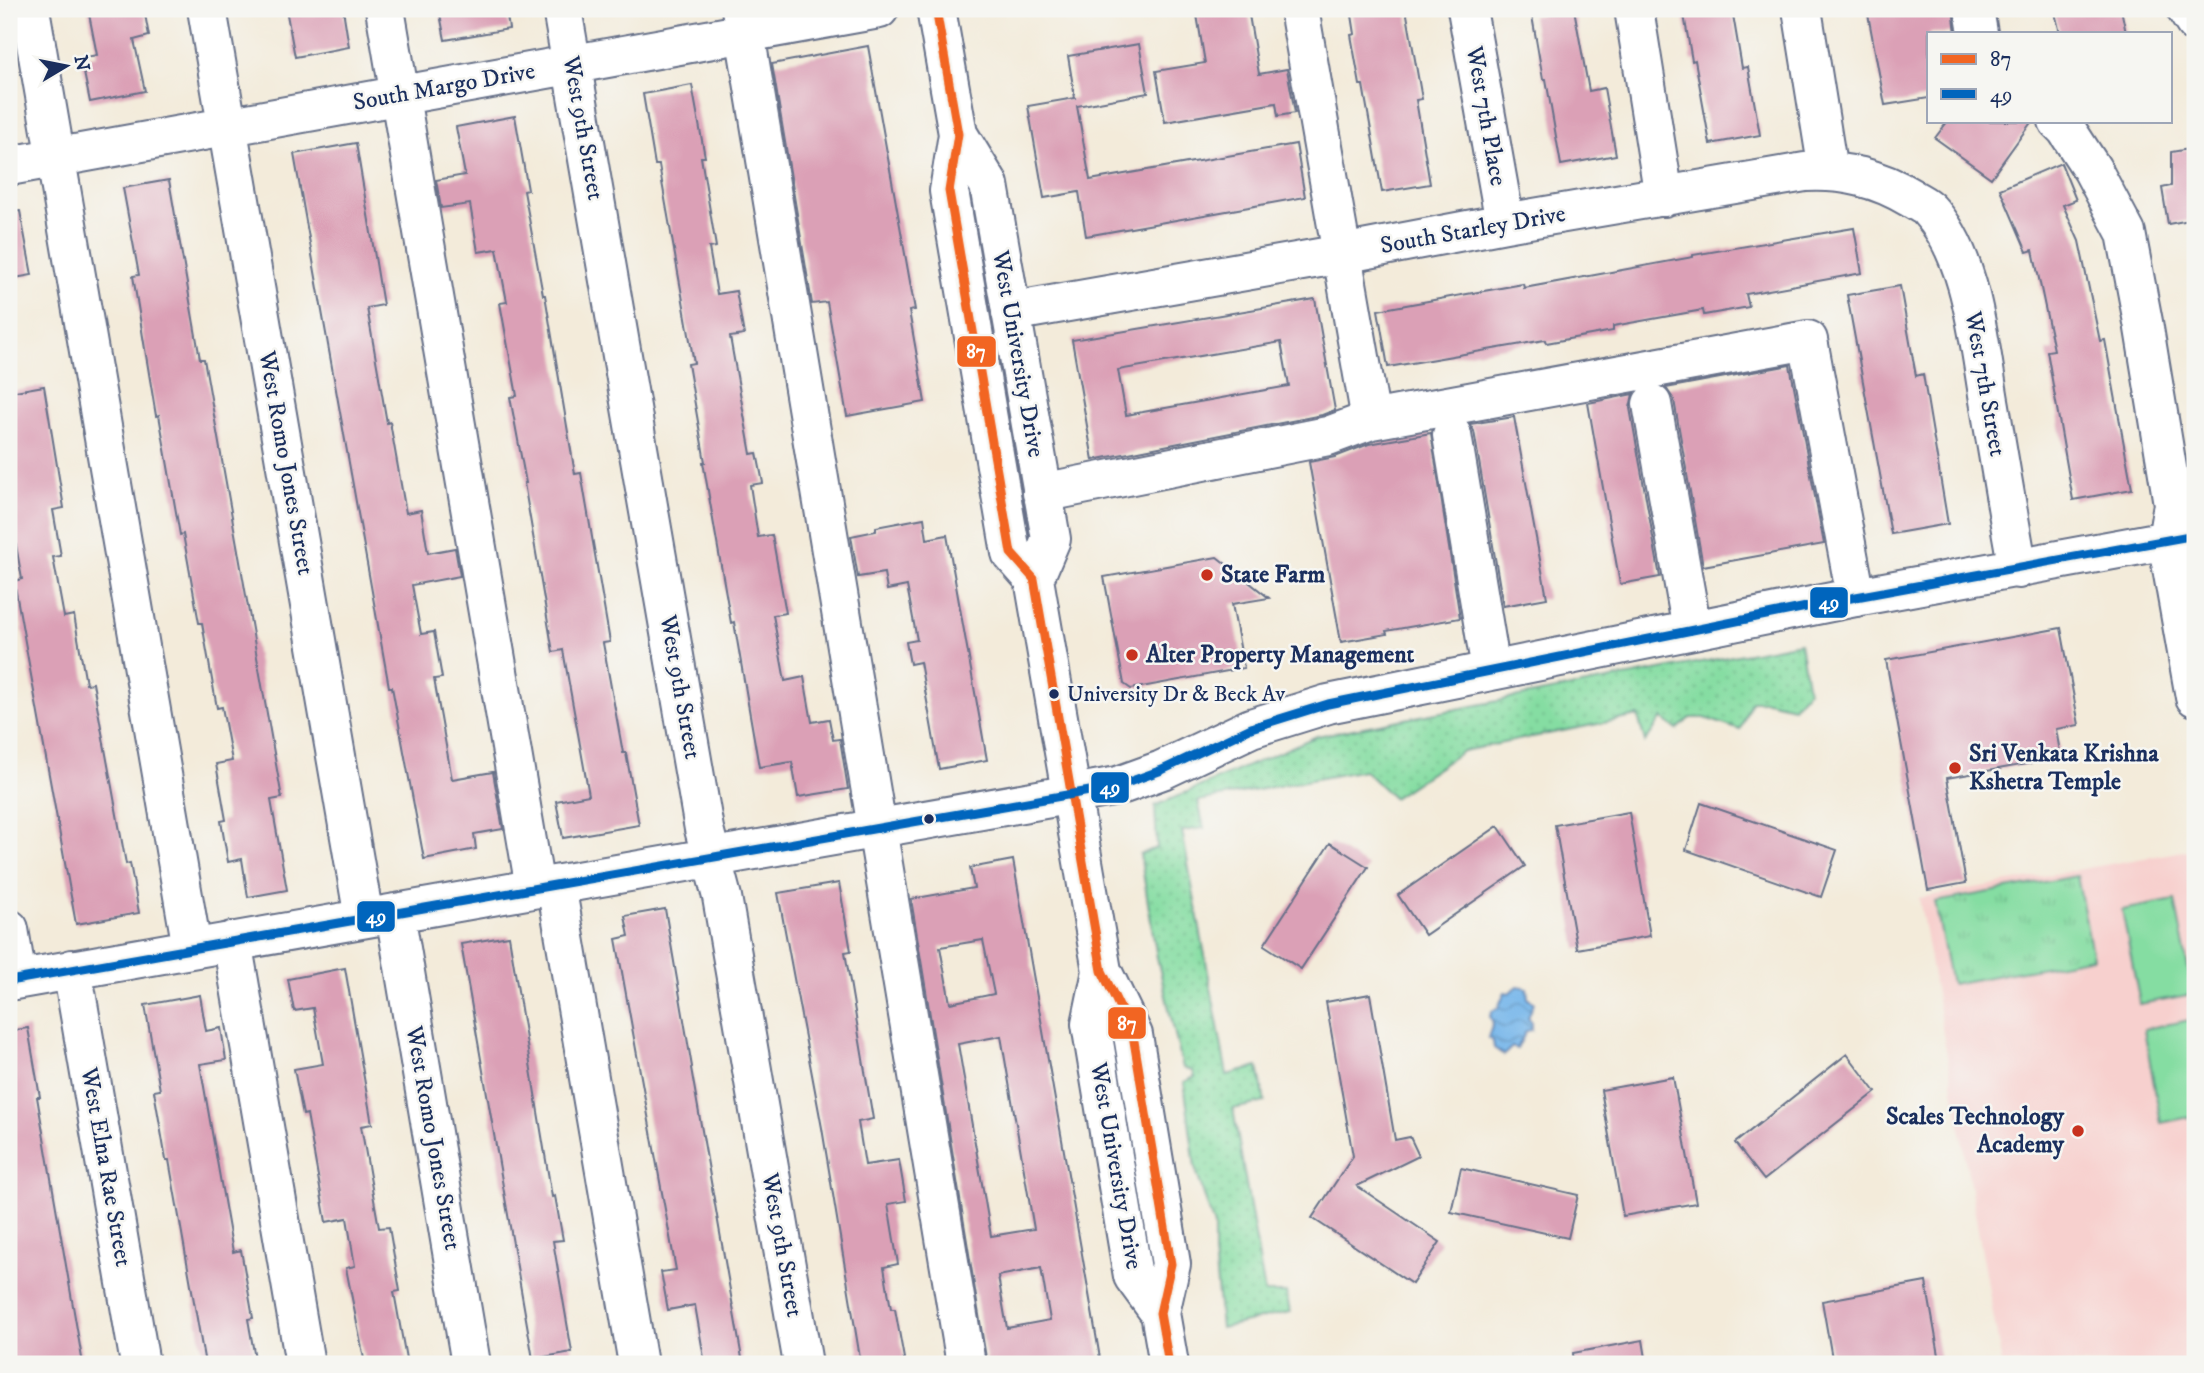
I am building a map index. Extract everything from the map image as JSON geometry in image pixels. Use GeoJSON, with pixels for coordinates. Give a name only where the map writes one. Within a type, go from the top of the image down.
{"type":"FeatureCollection","features":[{"type":"Feature","properties":{"kind":"street"},"geometry":{"type":"LineString","coordinates":[[30,9],[192,948]]}},
{"type":"Feature","properties":{"kind":"street","name":"West Romo Jones Street"},"geometry":{"type":"LineString","coordinates":[[207,9],[379,915],[471,1364]]}},
{"type":"Feature","properties":{"kind":"street"},"geometry":{"type":"LineString","coordinates":[[385,9],[546,887],[638,1364]]}},
{"type":"Feature","properties":{"kind":"street","name":"West 9th Street"},"geometry":{"type":"LineString","coordinates":[[562,9],[703,823],[722,897],[803,1364]]}},
{"type":"Feature","properties":{"kind":"street","name":"South Margo Drive"},"geometry":{"type":"LineString","coordinates":[[9,166],[571,64],[743,20],[879,9]]}},
{"type":"Feature","properties":{"kind":"street","name":"West University Drive"},"geometry":{"type":"LineString","coordinates":[[936,9],[958,134],[949,191],[1011,553],[1034,579],[1102,971],[1091,1024],[1130,1263],[1133,1276],[1160,1314],[1169,1364]]}},
{"type":"Feature","properties":{"kind":"street"},"geometry":{"type":"LineString","coordinates":[[1299,9],[1371,421]]}},
{"type":"Feature","properties":{"kind":"street","name":"West 7th Place"},"geometry":{"type":"LineString","coordinates":[[1467,9],[1505,223]]}},
{"type":"Feature","properties":{"kind":"street"},"geometry":{"type":"LineString","coordinates":[[1634,9],[1664,197]]}},
{"type":"Feature","properties":{"kind":"street"},"geometry":{"type":"LineString","coordinates":[[1802,9],[1828,171]]}},
{"type":"Feature","properties":{"kind":"street"},"geometry":{"type":"LineString","coordinates":[[1974,9],[1978,32]]}},
{"type":"Feature","properties":{"kind":"street"},"geometry":{"type":"LineString","coordinates":[[2186,9],[2195,23]]}},
{"type":"Feature","properties":{"kind":"street"},"geometry":{"type":"LineString","coordinates":[[743,20],[966,1364]]}},
{"type":"Feature","properties":{"kind":"street"},"geometry":{"type":"LineString","coordinates":[[2059,122],[2092,169],[2126,233],[2181,538],[2195,697]]}},
{"type":"Feature","properties":{"kind":"street","name":"West University Drive"},"geometry":{"type":"LineString","coordinates":[[958,134],[989,185],[1051,539],[1034,579]]}},
{"type":"Feature","properties":{"kind":"street","name":"South Starley Drive"},"geometry":{"type":"LineString","coordinates":[[1010,312],[1805,172],[1853,174],[1884,183],[1928,209]]}},
{"type":"Feature","properties":{"kind":"street","name":"West 7th Street"},"geometry":{"type":"LineString","coordinates":[[1928,209],[1947,236],[1962,266],[1975,321],[2018,569]]}},
{"type":"Feature","properties":{"kind":"street"},"geometry":{"type":"LineString","coordinates":[[1042,493],[1328,436],[1371,421],[1808,340],[1856,597]]}},
{"type":"Feature","properties":{"kind":"street"},"geometry":{"type":"LineString","coordinates":[[1651,404],[1692,630]]}},
{"type":"Feature","properties":{"kind":"street"},"geometry":{"type":"LineString","coordinates":[[1452,435],[1491,670]]}},
{"type":"Feature","properties":{"kind":"street"},"geometry":{"type":"LineString","coordinates":[[9,929],[13,980],[1118,786],[1162,770],[1251,728],[1328,704],[1856,597],[2181,538]]}},
{"type":"Feature","properties":{"kind":"street"},"geometry":{"type":"LineString","coordinates":[[232,941],[304,1364]]}},
{"type":"Feature","properties":{"kind":"street","name":"West Elna Rae Street"},"geometry":{"type":"LineString","coordinates":[[72,969],[140,1364]]}},
{"type":"Feature","properties":{"kind":"shaded area","name":"Scales Technology Academy"},"geometry":{"type":"Polygon","coordinates":[[[2195,849],[2195,1364],[2002,1364],[1919,898],[2195,849]]]}},
{"type":"Feature","properties":{"kind":"green space"},"geometry":{"type":"Polygon","coordinates":[[[1800,643],[1808,691],[1793,707],[1767,701],[1751,701],[1740,730],[1705,718],[1690,718],[1677,730],[1662,718],[1645,742],[1638,716],[1463,751],[1393,798],[1364,770],[1198,801],[1204,828],[1182,831],[1227,1075],[1258,1067],[1265,1102],[1233,1109],[1265,1293],[1286,1293],[1290,1312],[1221,1328],[1214,1226],[1195,1167],[1184,1082],[1195,1077],[1193,1071],[1183,1068],[1157,958],[1140,854],[1157,848],[1155,806],[1317,736],[1800,643]]]}},
{"type":"Feature","properties":{"kind":"green space"},"geometry":{"type":"Polygon","coordinates":[[[2077,876],[2093,958],[1951,984],[1935,902],[2077,876]]]}},
{"type":"Feature","properties":{"kind":"green space"},"geometry":{"type":"Polygon","coordinates":[[[2175,900],[2193,994],[2140,1004],[2122,910],[2175,900]]]}},
{"type":"Feature","properties":{"kind":"green space"},"geometry":{"type":"Polygon","coordinates":[[[2195,1019],[2195,1116],[2161,1123],[2144,1029],[2195,1019]]]}},
{"type":"Feature","properties":{"kind":"water"},"geometry":{"type":"Polygon","coordinates":[[[1518,986],[1527,988],[1528,999],[1534,1002],[1528,1018],[1532,1023],[1532,1030],[1526,1031],[1517,1049],[1512,1047],[1504,1055],[1494,1048],[1493,1041],[1488,1038],[1493,1023],[1490,1016],[1492,1011],[1498,1008],[1505,992],[1509,993],[1518,986]]]}},
{"type":"Feature","properties":{"kind":"building"},"geometry":{"type":"Polygon","coordinates":[[[88,9],[144,9],[149,36],[134,40],[145,91],[90,102],[81,58],[97,55],[88,9]]]}},
{"type":"Feature","properties":{"kind":"building"},"geometry":{"type":"Polygon","coordinates":[[[286,9],[343,9],[349,47],[295,57],[286,9]]]}},
{"type":"Feature","properties":{"kind":"building"},"geometry":{"type":"Polygon","coordinates":[[[439,9],[506,9],[509,29],[445,40],[439,9]]]}},
{"type":"Feature","properties":{"kind":"building"},"geometry":{"type":"Polygon","coordinates":[[[1196,9],[1248,9],[1259,74],[1287,69],[1295,113],[1278,116],[1276,103],[1165,122],[1156,71],[1205,63],[1196,9]]]}},
{"type":"Feature","properties":{"kind":"building"},"geometry":{"type":"Polygon","coordinates":[[[1351,9],[1406,9],[1422,99],[1416,100],[1430,184],[1382,192],[1351,35],[1355,34],[1351,9]]]}},
{"type":"Feature","properties":{"kind":"building"},"geometry":{"type":"Polygon","coordinates":[[[1574,9],[1589,91],[1604,88],[1616,155],[1561,165],[1532,16],[1574,9]]]}},
{"type":"Feature","properties":{"kind":"building"},"geometry":{"type":"Polygon","coordinates":[[[1683,9],[1732,9],[1742,68],[1748,67],[1760,135],[1710,144],[1683,9]]]}},
{"type":"Feature","properties":{"kind":"building"},"geometry":{"type":"Polygon","coordinates":[[[1867,9],[1953,9],[1956,32],[1927,32],[1927,98],[1885,105],[1867,9]]]}},
{"type":"Feature","properties":{"kind":"building"},"geometry":{"type":"Polygon","coordinates":[[[2054,9],[2121,9],[2126,32],[2060,32],[2054,9]]]}},
{"type":"Feature","properties":{"kind":"building"},"geometry":{"type":"Polygon","coordinates":[[[1139,44],[1148,93],[1077,106],[1090,180],[1296,144],[1305,197],[1086,236],[1079,192],[1044,198],[1028,106],[1075,98],[1068,56],[1139,44]]]}},
{"type":"Feature","properties":{"kind":"building"},"geometry":{"type":"Polygon","coordinates":[[[868,46],[915,310],[909,311],[925,402],[847,416],[827,302],[812,304],[772,64],[868,46]]]}},
{"type":"Feature","properties":{"kind":"building"},"geometry":{"type":"Polygon","coordinates":[[[692,85],[705,157],[701,157],[716,247],[709,248],[717,294],[736,291],[744,335],[730,337],[751,454],[757,453],[763,483],[750,485],[758,537],[772,535],[786,613],[773,615],[785,681],[804,677],[812,722],[829,719],[833,740],[840,739],[848,789],[798,797],[792,762],[759,767],[703,462],[688,364],[694,363],[659,165],[655,165],[643,94],[692,85]]]}},
{"type":"Feature","properties":{"kind":"building"},"geometry":{"type":"Polygon","coordinates":[[[515,116],[528,190],[524,191],[545,295],[575,474],[581,473],[610,642],[603,643],[639,825],[563,838],[556,801],[589,795],[563,650],[553,652],[524,483],[510,397],[517,396],[500,303],[507,302],[497,249],[478,252],[470,204],[441,208],[436,180],[465,175],[456,127],[515,116]]]}},
{"type":"Feature","properties":{"kind":"building"},"geometry":{"type":"Polygon","coordinates":[[[1947,122],[2031,122],[1991,178],[1935,138],[1947,122]]]}},
{"type":"Feature","properties":{"kind":"building"},"geometry":{"type":"Polygon","coordinates":[[[356,143],[383,305],[367,308],[406,513],[421,510],[428,553],[455,548],[460,576],[412,585],[421,634],[434,632],[442,678],[434,679],[452,779],[493,772],[503,829],[474,834],[476,849],[424,859],[392,687],[389,687],[294,154],[356,143]]]}},
{"type":"Feature","properties":{"kind":"building"},"geometry":{"type":"Polygon","coordinates":[[[2195,148],[2195,219],[2168,224],[2162,188],[2171,186],[2171,152],[2195,148]]]}},
{"type":"Feature","properties":{"kind":"building"},"geometry":{"type":"Polygon","coordinates":[[[2061,163],[2076,200],[2063,205],[2079,241],[2100,341],[2105,340],[2132,489],[2073,500],[2047,351],[2054,350],[2033,250],[2027,252],[2000,189],[2061,163]]]}},
{"type":"Feature","properties":{"kind":"building"},"geometry":{"type":"Polygon","coordinates":[[[169,180],[200,359],[204,359],[282,798],[271,800],[287,890],[248,897],[242,859],[228,862],[221,821],[226,820],[216,764],[232,761],[222,707],[217,708],[183,534],[180,535],[159,415],[156,416],[133,276],[139,275],[123,188],[169,180]]]}},
{"type":"Feature","properties":{"kind":"building"},"geometry":{"type":"Polygon","coordinates":[[[20,211],[32,275],[9,279],[9,212],[20,211]]]}},
{"type":"Feature","properties":{"kind":"building"},"geometry":{"type":"Polygon","coordinates":[[[1854,228],[1862,273],[1746,294],[1749,307],[1704,315],[1703,310],[1613,326],[1613,331],[1388,367],[1378,310],[1523,284],[1524,288],[1693,255],[1854,228]]]}},
{"type":"Feature","properties":{"kind":"building"},"geometry":{"type":"Polygon","coordinates":[[[1900,286],[1916,376],[1923,374],[1948,524],[1891,534],[1847,295],[1900,286]]]}},
{"type":"Feature","properties":{"kind":"building"},"geometry":{"type":"Polygon","coordinates":[[[1315,299],[1335,410],[1322,415],[1093,460],[1072,340],[1315,299]],[[1281,342],[1118,370],[1126,415],[1289,386],[1281,342]]]}},
{"type":"Feature","properties":{"kind":"building"},"geometry":{"type":"Polygon","coordinates":[[[1790,365],[1824,544],[1703,566],[1674,400],[1666,388],[1790,365]]]}},
{"type":"Feature","properties":{"kind":"building"},"geometry":{"type":"Polygon","coordinates":[[[44,386],[64,508],[53,510],[61,556],[53,557],[64,617],[74,615],[86,684],[93,683],[126,864],[130,863],[139,913],[76,924],[14,581],[22,579],[9,506],[9,392],[44,386]]]}},
{"type":"Feature","properties":{"kind":"building"},"geometry":{"type":"Polygon","coordinates":[[[1633,394],[1630,408],[1660,577],[1620,584],[1588,403],[1633,394]]]}},
{"type":"Feature","properties":{"kind":"building"},"geometry":{"type":"Polygon","coordinates":[[[1514,417],[1547,598],[1503,606],[1474,431],[1470,424],[1514,417]]]}},
{"type":"Feature","properties":{"kind":"building"},"geometry":{"type":"Polygon","coordinates":[[[1431,433],[1460,618],[1341,642],[1309,462],[1335,457],[1369,444],[1431,433]]]}},
{"type":"Feature","properties":{"kind":"building"},"geometry":{"type":"Polygon","coordinates":[[[924,518],[927,539],[947,535],[987,760],[939,769],[920,662],[910,664],[906,642],[917,640],[907,586],[887,590],[884,573],[858,577],[851,536],[876,531],[876,527],[924,518]]]}},
{"type":"Feature","properties":{"kind":"building"},"geometry":{"type":"Polygon","coordinates":[[[1217,557],[1269,598],[1232,604],[1244,668],[1131,689],[1124,684],[1104,577],[1217,557]]]}},
{"type":"Feature","properties":{"kind":"building","name":"Sri Venkata Krishna Kshetra Temple"},"geometry":{"type":"Polygon","coordinates":[[[2061,628],[2079,725],[2056,729],[2061,758],[1947,778],[1966,883],[1928,890],[1886,660],[2061,628]]]}},
{"type":"Feature","properties":{"kind":"building"},"geometry":{"type":"Polygon","coordinates":[[[1701,803],[1837,850],[1821,897],[1686,850],[1701,803]]]}},
{"type":"Feature","properties":{"kind":"building"},"geometry":{"type":"Polygon","coordinates":[[[1629,812],[1650,936],[1577,949],[1555,825],[1629,812]]]}},
{"type":"Feature","properties":{"kind":"building"},"geometry":{"type":"Polygon","coordinates":[[[1498,826],[1525,866],[1425,935],[1398,895],[1498,826]]]}},
{"type":"Feature","properties":{"kind":"building"},"geometry":{"type":"Polygon","coordinates":[[[1330,843],[1368,867],[1301,969],[1264,945],[1330,843]]]}},
{"type":"Feature","properties":{"kind":"building"},"geometry":{"type":"Polygon","coordinates":[[[1013,860],[1101,1364],[987,1364],[911,899],[974,888],[970,868],[1013,860]],[[983,940],[940,947],[950,1003],[994,994],[983,940]],[[1001,1036],[958,1044],[991,1236],[1034,1229],[1001,1036]],[[1041,1268],[998,1276],[1007,1328],[1050,1320],[1041,1268]]]}},
{"type":"Feature","properties":{"kind":"building"},"geometry":{"type":"Polygon","coordinates":[[[839,883],[851,951],[845,952],[873,1119],[858,1122],[865,1165],[899,1160],[906,1201],[888,1204],[898,1264],[884,1267],[905,1364],[861,1364],[822,1128],[778,893],[839,883]]]}},
{"type":"Feature","properties":{"kind":"building"},"geometry":{"type":"Polygon","coordinates":[[[665,909],[743,1364],[705,1364],[695,1305],[668,1310],[661,1272],[676,1270],[616,939],[629,936],[625,916],[665,909]]]}},
{"type":"Feature","properties":{"kind":"building"},"geometry":{"type":"Polygon","coordinates":[[[509,936],[552,1197],[555,1196],[563,1240],[553,1241],[572,1352],[533,1359],[461,944],[509,936]]]}},
{"type":"Feature","properties":{"kind":"building"},"geometry":{"type":"Polygon","coordinates":[[[345,968],[372,1124],[361,1126],[379,1228],[389,1227],[400,1291],[394,1292],[407,1364],[365,1364],[346,1268],[355,1266],[347,1218],[326,1222],[307,1114],[303,1115],[294,1069],[323,1064],[313,1008],[294,1011],[288,979],[345,968]]]}},
{"type":"Feature","properties":{"kind":"building"},"geometry":{"type":"Polygon","coordinates":[[[1370,994],[1395,1140],[1410,1137],[1419,1156],[1357,1186],[1440,1242],[1412,1284],[1312,1218],[1353,1156],[1326,1002],[1370,994]]]}},
{"type":"Feature","properties":{"kind":"building"},"geometry":{"type":"Polygon","coordinates":[[[200,995],[206,1031],[221,1028],[226,1060],[200,1064],[233,1252],[241,1250],[253,1318],[248,1319],[256,1364],[205,1364],[154,1091],[160,1090],[145,1005],[200,995]]]}},
{"type":"Feature","properties":{"kind":"building"},"geometry":{"type":"Polygon","coordinates":[[[28,1028],[40,1097],[37,1097],[83,1364],[9,1364],[9,1031],[28,1028]]]}},
{"type":"Feature","properties":{"kind":"building"},"geometry":{"type":"Polygon","coordinates":[[[1847,1054],[1876,1092],[1764,1180],[1735,1143],[1847,1054]]]}},
{"type":"Feature","properties":{"kind":"building"},"geometry":{"type":"Polygon","coordinates":[[[1673,1077],[1696,1203],[1623,1216],[1601,1090],[1673,1077]]]}},
{"type":"Feature","properties":{"kind":"building"},"geometry":{"type":"Polygon","coordinates":[[[1461,1168],[1578,1195],[1568,1238],[1451,1212],[1461,1168]]]}},
{"type":"Feature","properties":{"kind":"building"},"geometry":{"type":"Polygon","coordinates":[[[1926,1282],[1940,1361],[1920,1364],[1833,1364],[1822,1301],[1926,1282]]]}},
{"type":"Feature","properties":{"kind":"building"},"geometry":{"type":"Polygon","coordinates":[[[1643,1340],[1647,1364],[1574,1364],[1573,1353],[1643,1340]]]}},
{"type":"Feature","properties":{"kind":"transit line","name":"87"},"geometry":{"type":"LineString","coordinates":[[936,9],[958,134],[949,191],[1011,553],[1034,579],[1102,971],[1133,1035],[1171,1264],[1160,1313],[1169,1364]]}},
{"type":"Feature","properties":{"kind":"transit line","name":"49"},"geometry":{"type":"LineString","coordinates":[[9,981],[1118,786],[1162,770],[1251,728],[1328,704],[1856,597],[2195,535]]}},
{"type":"Feature","properties":{"kind":"place","name":"State Farm"},"geometry":{"type":"Point","coordinates":[1207,575]}},
{"type":"Feature","properties":{"kind":"place","name":"Alter Property Management"},"geometry":{"type":"Point","coordinates":[1132,655]}},
{"type":"Feature","properties":{"kind":"place","name":"University Dr & Beck Av"},"geometry":{"type":"Point","coordinates":[1054,694]}},
{"type":"Feature","properties":{"kind":"place","name":"Sri Venkata Krishna Kshetra Temple"},"geometry":{"type":"Point","coordinates":[1955,768]}},
{"type":"Feature","properties":{"kind":"place","name":"Scales Technology Academy"},"geometry":{"type":"Point","coordinates":[2078,1131]}}]}
